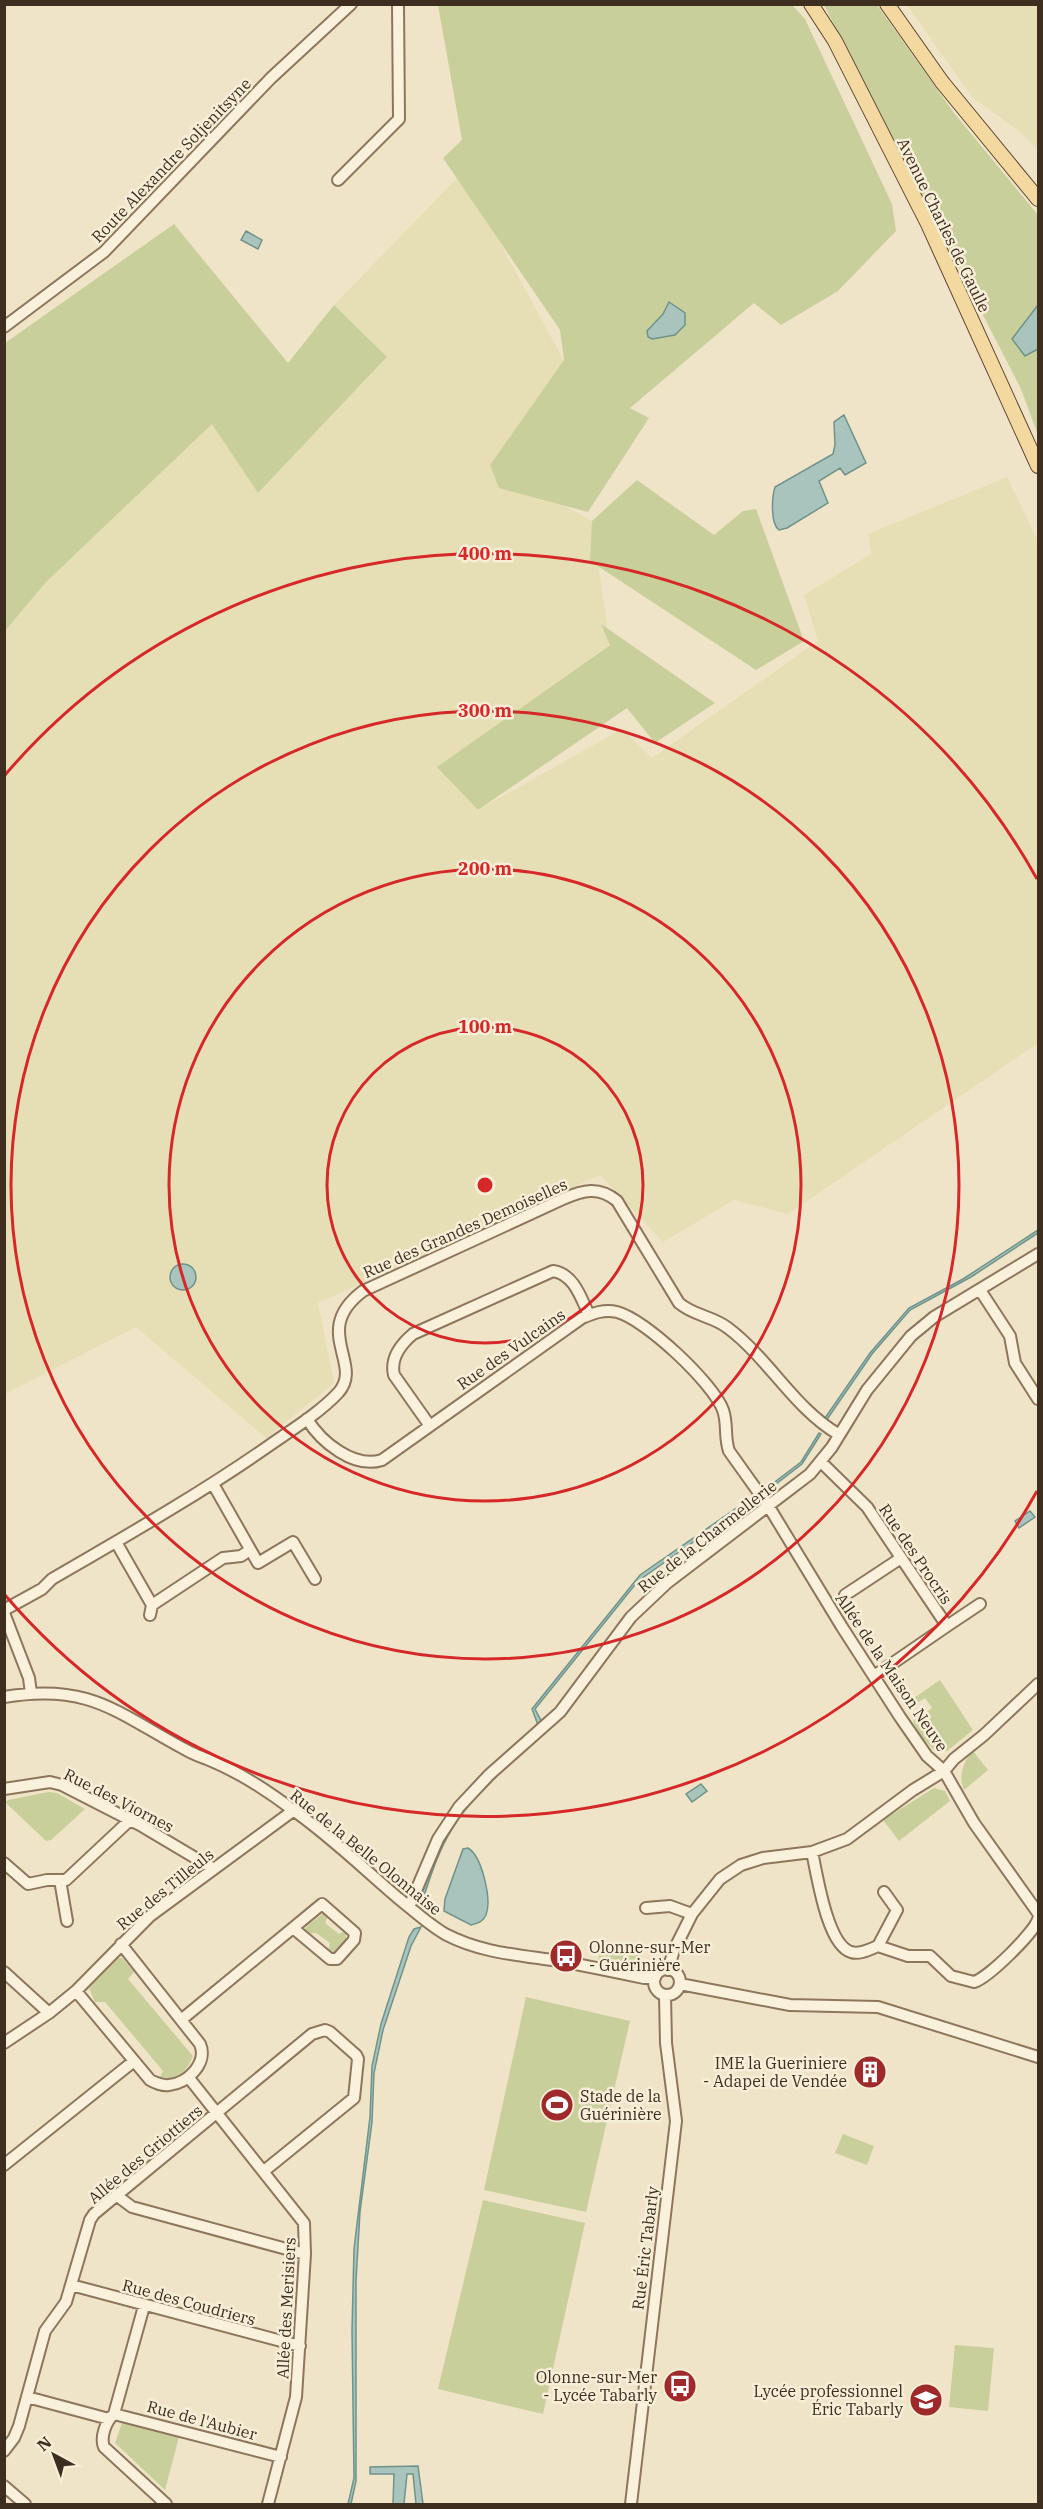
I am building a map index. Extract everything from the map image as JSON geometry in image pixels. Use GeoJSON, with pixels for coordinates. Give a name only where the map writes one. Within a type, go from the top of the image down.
{"type":"FeatureCollection","features":[{"type":"Feature","properties":{"kind":"main road","name":"Avenue Charles de Gaulle"},"geometry":{"type":"LineString","coordinates":[[811,4],[835,41],[928,224],[1038,466]]}},
{"type":"Feature","properties":{"kind":"main road"},"geometry":{"type":"LineString","coordinates":[[887,4],[942,82],[1038,199]]}},
{"type":"Feature","properties":{"kind":"street","name":"Route Alexandre Soljenitsyne"},"geometry":{"type":"LineString","coordinates":[[4,327],[104,252],[271,78],[351,4]]}},
{"type":"Feature","properties":{"kind":"street"},"geometry":{"type":"LineString","coordinates":[[338,180],[399,119],[398,4]]}},
{"type":"Feature","properties":{"kind":"street","name":"Rue des Grandes Demoiselles"},"geometry":{"type":"LineString","coordinates":[[4,1611],[42,1589],[52,1579],[213,1484],[307,1419],[340,1391],[346,1375],[339,1317],[351,1300],[363,1291],[563,1199],[589,1190],[608,1193],[617,1201],[679,1303],[686,1309],[719,1321],[728,1328],[765,1360],[815,1417],[838,1434]]}},
{"type":"Feature","properties":{"kind":"street","name":"Rue de la Charmellerie"},"geometry":{"type":"LineString","coordinates":[[410,1907],[438,1839],[459,1807],[489,1775],[560,1712],[630,1617],[690,1564],[795,1487],[821,1462],[867,1390],[911,1336],[934,1317],[1038,1254]]}},
{"type":"Feature","properties":{"kind":"street"},"geometry":{"type":"LineString","coordinates":[[430,1426],[394,1375],[392,1367],[399,1348],[413,1334],[553,1271],[560,1272],[571,1281],[589,1315]]}},
{"type":"Feature","properties":{"kind":"street"},"geometry":{"type":"LineString","coordinates":[[980,1290],[1010,1336],[1015,1363],[1038,1399]]}},
{"type":"Feature","properties":{"kind":"street","name":"Rue des Vulcains"},"geometry":{"type":"LineString","coordinates":[[307,1419],[324,1441],[360,1461],[372,1463],[382,1460],[571,1324],[589,1315],[609,1311],[632,1318],[683,1359],[720,1404],[726,1419],[725,1441],[729,1451],[769,1507]]}},
{"type":"Feature","properties":{"kind":"street","name":"Rue des Procris"},"geometry":{"type":"LineString","coordinates":[[821,1462],[867,1507],[947,1626],[874,1676]]}},
{"type":"Feature","properties":{"kind":"street"},"geometry":{"type":"LineString","coordinates":[[213,1484],[258,1563],[293,1542],[315,1580]]}},
{"type":"Feature","properties":{"kind":"street","name":"Allée de la Maison Neuve"},"geometry":{"type":"LineString","coordinates":[[769,1507],[874,1676],[927,1756],[944,1771],[954,1759],[984,1735],[1038,1684]]}},
{"type":"Feature","properties":{"kind":"street"},"geometry":{"type":"LineString","coordinates":[[116,1542],[151,1610],[223,1558],[240,1556],[250,1550]]}},
{"type":"Feature","properties":{"kind":"street"},"geometry":{"type":"LineString","coordinates":[[845,1595],[901,1558]]}},
{"type":"Feature","properties":{"kind":"street"},"geometry":{"type":"LineString","coordinates":[[947,1626],[980,1604]]}},
{"type":"Feature","properties":{"kind":"street"},"geometry":{"type":"LineString","coordinates":[[4,1611],[29,1678],[31,1693]]}},
{"type":"Feature","properties":{"kind":"street","name":"Rue de la Belle Olonnaise"},"geometry":{"type":"LineString","coordinates":[[4,1697],[31,1693],[62,1693],[82,1697],[110,1707],[147,1726],[160,1737],[242,1778],[294,1810],[443,1933],[481,1949],[644,1978],[655,1978]]}},
{"type":"Feature","properties":{"kind":"street"},"geometry":{"type":"LineString","coordinates":[[668,1970],[674,1950],[692,1914],[720,1879],[741,1865],[763,1858],[812,1852],[847,1839],[913,1790],[944,1771],[974,1823],[1038,1913]]}},
{"type":"Feature","properties":{"kind":"street","name":"Rue des Viornes"},"geometry":{"type":"LineString","coordinates":[[4,1789],[50,1782],[62,1785],[130,1820],[214,1869]]}},
{"type":"Feature","properties":{"kind":"street","name":"Rue des Tilleuls"},"geometry":{"type":"LineString","coordinates":[[4,2043],[49,2013],[76,1991],[150,1916],[294,1810]]}},
{"type":"Feature","properties":{"kind":"street"},"geometry":{"type":"LineString","coordinates":[[4,1863],[28,1884],[66,1880],[130,1820]]}},
{"type":"Feature","properties":{"kind":"street"},"geometry":{"type":"LineString","coordinates":[[812,1852],[827,1919],[843,1947],[851,1952],[861,1952],[878,1946],[908,1956],[930,1956],[951,1976],[974,1982],[985,1976],[1032,1930],[1038,1919]]}},
{"type":"Feature","properties":{"kind":"street"},"geometry":{"type":"LineString","coordinates":[[60,1880],[67,1921]]}},
{"type":"Feature","properties":{"kind":"street"},"geometry":{"type":"LineString","coordinates":[[878,1946],[897,1910],[884,1892]]}},
{"type":"Feature","properties":{"kind":"street"},"geometry":{"type":"LineString","coordinates":[[181,2020],[322,1904],[350,1926],[355,1933],[354,1940],[337,1959],[330,1959],[293,1928]]}},
{"type":"Feature","properties":{"kind":"street"},"geometry":{"type":"LineString","coordinates":[[646,1908],[670,1906],[692,1914]]}},
{"type":"Feature","properties":{"kind":"street"},"geometry":{"type":"LineString","coordinates":[[76,1991],[150,2080],[170,2086],[189,2078],[202,2060],[203,2051],[121,1944]]}},
{"type":"Feature","properties":{"kind":"street"},"geometry":{"type":"LineString","coordinates":[[668,1970],[676,1973],[680,1983],[674,1994],[665,1995],[658,1991],[655,1978],[661,1971],[668,1970]]}},
{"type":"Feature","properties":{"kind":"street"},"geometry":{"type":"LineString","coordinates":[[4,1972],[49,2013]]}},
{"type":"Feature","properties":{"kind":"street"},"geometry":{"type":"LineString","coordinates":[[680,1983],[790,2005],[878,2007],[1038,2057]]}},
{"type":"Feature","properties":{"kind":"street","name":"Rue Éric Tabarly"},"geometry":{"type":"LineString","coordinates":[[630,2505],[676,2121],[666,2043],[665,1995]]}},
{"type":"Feature","properties":{"kind":"street","name":"Allée des Griottiers"},"geometry":{"type":"LineString","coordinates":[[4,2451],[16,2432],[45,2331],[66,2302],[90,2220],[116,2195],[319,2030],[330,2032],[356,2055],[358,2066],[354,2098],[264,2171]]}},
{"type":"Feature","properties":{"kind":"street"},"geometry":{"type":"LineString","coordinates":[[4,2165],[134,2061]]}},
{"type":"Feature","properties":{"kind":"street","name":"Allée des Merisiers"},"geometry":{"type":"LineString","coordinates":[[189,2078],[301,2216],[304,2223],[305,2254],[294,2412],[268,2505]]}},
{"type":"Feature","properties":{"kind":"street"},"geometry":{"type":"LineString","coordinates":[[116,2195],[132,2207],[305,2254]]}},
{"type":"Feature","properties":{"kind":"street","name":"Rue des Coudriers"},"geometry":{"type":"LineString","coordinates":[[71,2286],[300,2346]]}},
{"type":"Feature","properties":{"kind":"street"},"geometry":{"type":"LineString","coordinates":[[144,2306],[102,2442],[104,2447],[166,2505]]}},
{"type":"Feature","properties":{"kind":"street","name":"Rue de l'Aubier"},"geometry":{"type":"LineString","coordinates":[[27,2397],[111,2416],[122,2414],[282,2457]]}},
{"type":"Feature","properties":{"kind":"street"},"geometry":{"type":"LineString","coordinates":[[4,2486],[26,2505]]}},
{"type":"Feature","properties":{"kind":"shaded area"},"geometry":{"type":"Polygon","coordinates":[[[907,5],[1038,5],[1038,150],[1020,132],[972,97],[907,5]]]}},
{"type":"Feature","properties":{"kind":"shaded area"},"geometry":{"type":"Polygon","coordinates":[[[462,173],[564,361],[490,465],[592,521],[610,644],[438,767],[478,810],[622,729],[652,758],[818,641],[804,595],[871,554],[868,534],[1007,477],[1038,541],[1038,1043],[788,1214],[734,1200],[663,1242],[600,1175],[318,1303],[334,1383],[266,1438],[136,1327],[5,1394],[5,631],[46,582],[212,423],[258,493],[387,358],[334,305],[462,173]]]}},
{"type":"Feature","properties":{"kind":"green space"},"geometry":{"type":"Polygon","coordinates":[[[438,5],[792,5],[805,19],[892,204],[896,231],[838,291],[781,325],[754,303],[630,408],[649,418],[588,512],[499,488],[490,465],[564,360],[560,330],[443,158],[462,140],[438,5]]]}},
{"type":"Feature","properties":{"kind":"green space"},"geometry":{"type":"Polygon","coordinates":[[[824,5],[877,5],[954,113],[1038,215],[1038,435],[1021,389],[824,5]]]}},
{"type":"Feature","properties":{"kind":"green space"},"geometry":{"type":"Polygon","coordinates":[[[174,224],[288,363],[334,305],[387,357],[258,493],[212,424],[46,582],[5,631],[5,343],[174,224]]]}},
{"type":"Feature","properties":{"kind":"green space"},"geometry":{"type":"Polygon","coordinates":[[[637,480],[714,535],[743,511],[756,509],[804,641],[756,670],[590,561],[592,521],[637,480]]]}},
{"type":"Feature","properties":{"kind":"green space"},"geometry":{"type":"Polygon","coordinates":[[[601,624],[715,703],[655,743],[627,708],[478,810],[437,767],[610,645],[601,624]]]}},
{"type":"Feature","properties":{"kind":"green space"},"geometry":{"type":"Polygon","coordinates":[[[940,1680],[973,1730],[947,1751],[936,1752],[920,1736],[913,1721],[932,1708],[925,1698],[917,1703],[914,1698],[940,1680]]]}},
{"type":"Feature","properties":{"kind":"green space"},"geometry":{"type":"Polygon","coordinates":[[[973,1751],[988,1770],[964,1790],[961,1780],[962,1769],[973,1751]]]}},
{"type":"Feature","properties":{"kind":"green space"},"geometry":{"type":"Polygon","coordinates":[[[934,1788],[945,1791],[950,1801],[899,1841],[883,1820],[934,1788]]]}},
{"type":"Feature","properties":{"kind":"green space"},"geometry":{"type":"Polygon","coordinates":[[[49,1792],[57,1793],[85,1809],[51,1840],[46,1841],[5,1802],[49,1792]]]}},
{"type":"Feature","properties":{"kind":"green space"},"geometry":{"type":"Polygon","coordinates":[[[324,1913],[328,1916],[325,1923],[339,1934],[345,1931],[346,1934],[344,1944],[333,1953],[328,1951],[330,1943],[316,1933],[308,1934],[305,1930],[324,1913]]]}},
{"type":"Feature","properties":{"kind":"green space"},"geometry":{"type":"Polygon","coordinates":[[[600,1952],[639,1954],[642,1957],[640,1969],[602,1965],[598,1960],[600,1952]]]}},
{"type":"Feature","properties":{"kind":"green space"},"geometry":{"type":"Polygon","coordinates":[[[118,1958],[122,1958],[134,1972],[128,1979],[193,2056],[188,2066],[180,2074],[171,2078],[159,2079],[163,2071],[105,2002],[95,2002],[89,1988],[118,1958]]]}},
{"type":"Feature","properties":{"kind":"green space","name":"Stade de la Guérinière"},"geometry":{"type":"Polygon","coordinates":[[[526,1997],[630,2021],[586,2212],[484,2190],[526,1997]]]}},
{"type":"Feature","properties":{"kind":"green space"},"geometry":{"type":"Polygon","coordinates":[[[843,2134],[874,2146],[867,2165],[835,2153],[843,2134]]]}},
{"type":"Feature","properties":{"kind":"green space"},"geometry":{"type":"Polygon","coordinates":[[[483,2200],[585,2223],[543,2414],[438,2389],[483,2200]]]}},
{"type":"Feature","properties":{"kind":"green space"},"geometry":{"type":"Polygon","coordinates":[[[955,2345],[994,2348],[988,2411],[949,2407],[955,2345]]]}},
{"type":"Feature","properties":{"kind":"green space"},"geometry":{"type":"Polygon","coordinates":[[[126,2420],[180,2433],[165,2490],[115,2443],[122,2423],[126,2420]]]}},
{"type":"Feature","properties":{"kind":"water"},"geometry":{"type":"Polygon","coordinates":[[[246,231],[262,240],[258,249],[241,240],[246,231]]]}},
{"type":"Feature","properties":{"kind":"water"},"geometry":{"type":"Polygon","coordinates":[[[669,302],[685,313],[685,325],[675,335],[652,339],[648,337],[647,331],[663,314],[669,302]]]}},
{"type":"Feature","properties":{"kind":"water"},"geometry":{"type":"Polygon","coordinates":[[[1038,305],[1038,349],[1025,356],[1012,339],[1038,305]]]}},
{"type":"Feature","properties":{"kind":"water"},"geometry":{"type":"Polygon","coordinates":[[[844,415],[866,463],[845,475],[840,468],[819,481],[828,503],[787,528],[779,530],[773,516],[775,487],[833,454],[834,422],[844,415]]]}},
{"type":"Feature","properties":{"kind":"water"},"geometry":{"type":"Polygon","coordinates":[[[1038,1230],[1038,1233],[971,1277],[910,1310],[872,1354],[828,1418],[825,1418],[870,1353],[909,1308],[963,1279],[1038,1230]]]}},
{"type":"Feature","properties":{"kind":"water"},"geometry":{"type":"Polygon","coordinates":[[[183,1264],[192,1268],[196,1277],[192,1286],[183,1290],[174,1286],[170,1277],[174,1268],[183,1264]]]}},
{"type":"Feature","properties":{"kind":"water"},"geometry":{"type":"Polygon","coordinates":[[[819,1433],[821,1434],[802,1464],[768,1490],[767,1488],[801,1462],[819,1433]]]}},
{"type":"Feature","properties":{"kind":"water"},"geometry":{"type":"Polygon","coordinates":[[[751,1498],[753,1500],[638,1581],[535,1709],[543,1724],[539,1728],[532,1709],[640,1575],[751,1498]]]}},
{"type":"Feature","properties":{"kind":"water"},"geometry":{"type":"Polygon","coordinates":[[[1030,1511],[1035,1517],[1019,1528],[1015,1521],[1030,1511]]]}},
{"type":"Feature","properties":{"kind":"water"},"geometry":{"type":"Polygon","coordinates":[[[493,1776],[495,1778],[466,1808],[456,1822],[434,1867],[420,1908],[418,1907],[432,1864],[446,1833],[456,1816],[493,1776]]]}},
{"type":"Feature","properties":{"kind":"water"},"geometry":{"type":"Polygon","coordinates":[[[701,1784],[707,1791],[692,1802],[686,1794],[701,1784]]]}},
{"type":"Feature","properties":{"kind":"water"},"geometry":{"type":"Polygon","coordinates":[[[468,1848],[478,1860],[488,1899],[485,1917],[480,1922],[471,1925],[444,1911],[445,1899],[463,1849],[468,1848]]]}},
{"type":"Feature","properties":{"kind":"water"},"geometry":{"type":"Polygon","coordinates":[[[421,1927],[411,1946],[383,2030],[374,2073],[372,2122],[360,2212],[356,2280],[356,2481],[351,2504],[348,2504],[354,2478],[352,2330],[354,2249],[370,2117],[372,2066],[381,2024],[409,1937],[414,1929],[421,1927]]]}},
{"type":"Feature","properties":{"kind":"water"},"geometry":{"type":"Polygon","coordinates":[[[418,2466],[423,2504],[416,2504],[413,2474],[407,2474],[404,2504],[393,2504],[394,2474],[370,2474],[370,2467],[418,2466]]]}},
{"type":"Feature","properties":{"kind":"place","name":"Olonne-sur-Mer - Guérinière"},"geometry":{"type":"Point","coordinates":[566,1956]}},
{"type":"Feature","properties":{"kind":"place","name":"IME la Gueriniere - Adapei de Vendée"},"geometry":{"type":"Point","coordinates":[870,2072]}},
{"type":"Feature","properties":{"kind":"place","name":"Stade de la Guérinière"},"geometry":{"type":"Point","coordinates":[557,2105]}},
{"type":"Feature","properties":{"kind":"place","name":"Olonne-sur-Mer - Lycée Tabarly"},"geometry":{"type":"Point","coordinates":[680,2386]}},
{"type":"Feature","properties":{"kind":"place","name":"Lycée professionnel Éric Tabarly"},"geometry":{"type":"Point","coordinates":[926,2400]}}]}
